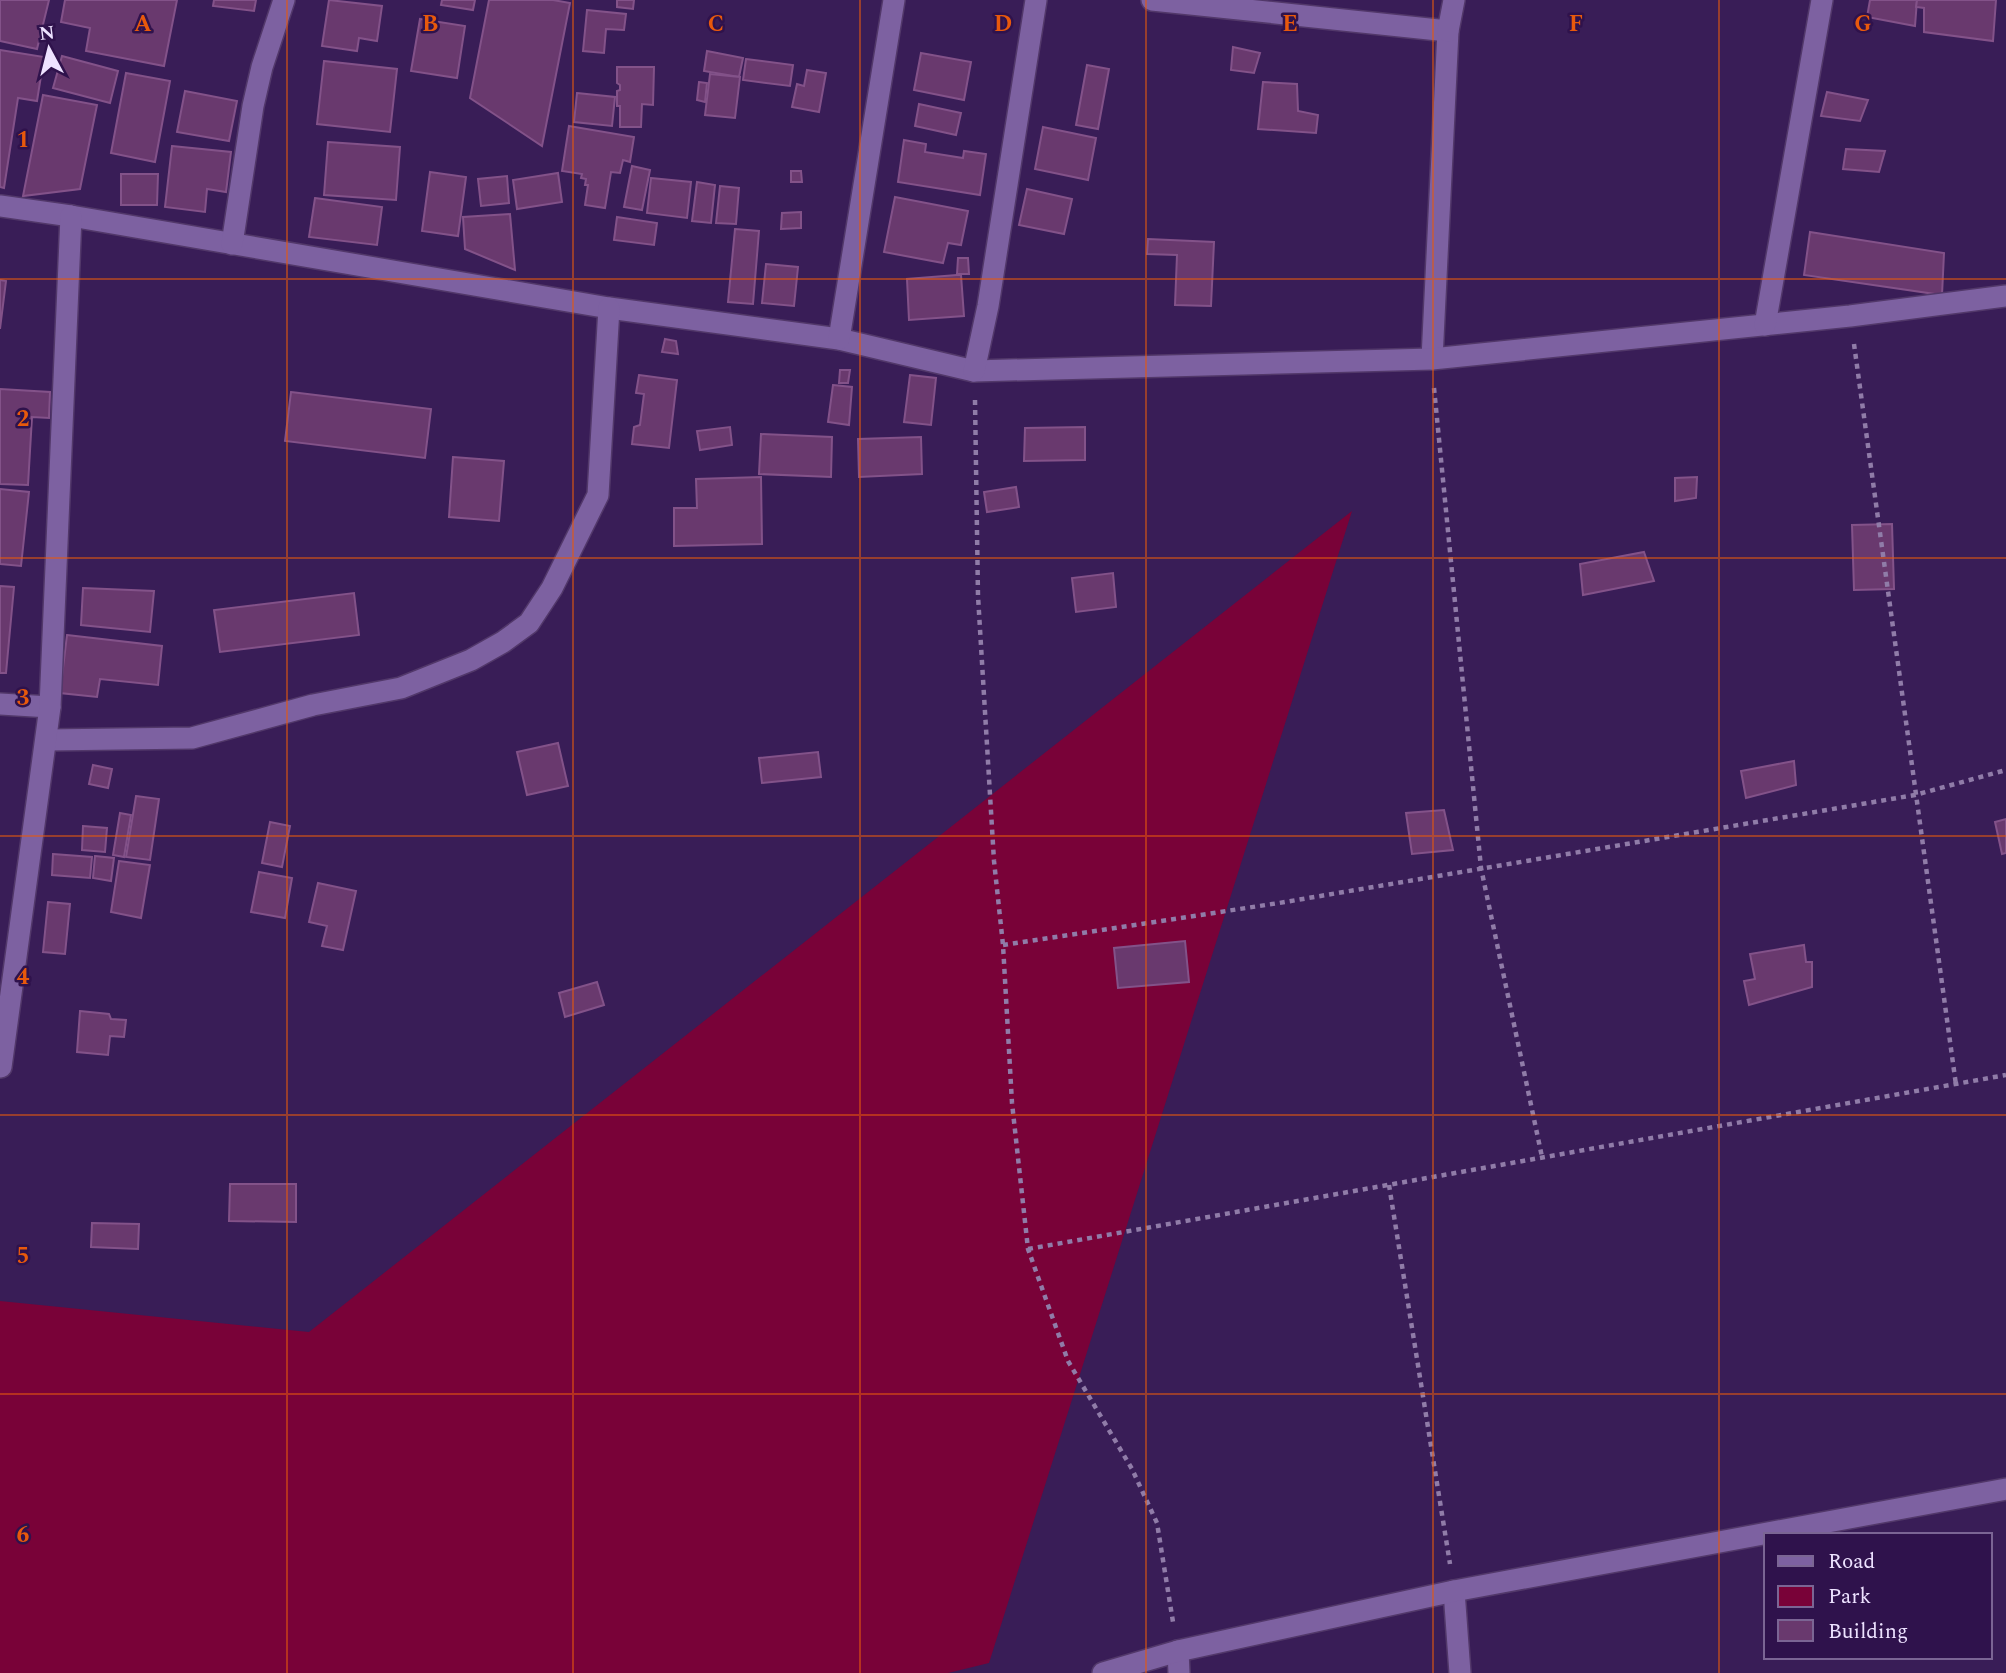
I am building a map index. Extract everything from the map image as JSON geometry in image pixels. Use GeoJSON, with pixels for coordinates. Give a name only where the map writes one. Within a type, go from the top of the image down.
{"type":"FeatureCollection","features":[{"type":"Feature","properties":{"kind":"street"},"geometry":{"type":"LineString","coordinates":[[232,244],[253,106],[262,67],[284,0]]}},
{"type":"Feature","properties":{"kind":"street"},"geometry":{"type":"LineString","coordinates":[[839,338],[894,0]]}},
{"type":"Feature","properties":{"kind":"street"},"geometry":{"type":"LineString","coordinates":[[974,372],[988,306],[1036,0]]}},
{"type":"Feature","properties":{"kind":"street"},"geometry":{"type":"LineString","coordinates":[[1152,0],[1448,31]]}},
{"type":"Feature","properties":{"kind":"street"},"geometry":{"type":"LineString","coordinates":[[1432,359],[1448,31],[1454,0]]}},
{"type":"Feature","properties":{"kind":"street"},"geometry":{"type":"LineString","coordinates":[[1765,325],[1822,0]]}},
{"type":"Feature","properties":{"kind":"street"},"geometry":{"type":"LineString","coordinates":[[0,206],[609,308],[839,338],[974,372],[1432,359],[1850,316],[2006,296]]}},
{"type":"Feature","properties":{"kind":"street"},"geometry":{"type":"LineString","coordinates":[[1,1066],[50,707],[71,216]]}},
{"type":"Feature","properties":{"kind":"street"},"geometry":{"type":"LineString","coordinates":[[47,740],[192,738],[313,705],[401,688],[471,660],[503,642],[529,622],[552,588],[598,495],[609,308]]}},
{"type":"Feature","properties":{"kind":"street"},"geometry":{"type":"LineString","coordinates":[[0,704],[50,707]]}},
{"type":"Feature","properties":{"kind":"street"},"geometry":{"type":"LineString","coordinates":[[1768,1533],[2006,1489]]}},
{"type":"Feature","properties":{"kind":"street"},"geometry":{"type":"LineString","coordinates":[[1103,1673],[1178,1651],[1454,1591],[1764,1534]]}},
{"type":"Feature","properties":{"kind":"street"},"geometry":{"type":"LineString","coordinates":[[1454,1591],[1460,1673]]}},
{"type":"Feature","properties":{"kind":"street"},"geometry":{"type":"LineString","coordinates":[[1178,1651],[1178,1673]]}},
{"type":"Feature","properties":{"kind":"path"},"geometry":{"type":"LineString","coordinates":[[1850,316],[1956,1085]]}},
{"type":"Feature","properties":{"kind":"path"},"geometry":{"type":"LineString","coordinates":[[1432,359],[1481,868],[1542,1157]]}},
{"type":"Feature","properties":{"kind":"path"},"geometry":{"type":"LineString","coordinates":[[974,372],[978,596],[994,861],[1003,945],[1012,1103],[1028,1249],[1068,1361],[1132,1469],[1157,1523],[1178,1651]]}},
{"type":"Feature","properties":{"kind":"path"},"geometry":{"type":"LineString","coordinates":[[1003,945],[1279,903],[1915,795],[2006,770]]}},
{"type":"Feature","properties":{"kind":"path"},"geometry":{"type":"LineString","coordinates":[[1028,1249],[2006,1075]]}},
{"type":"Feature","properties":{"kind":"path"},"geometry":{"type":"LineString","coordinates":[[1389,1185],[1454,1591]]}},
{"type":"Feature","properties":{"kind":"green space"},"geometry":{"type":"Polygon","coordinates":[[[1352,511],[989,1663],[948,1673],[0,1673],[0,1301],[309,1332],[1352,511]]]}},
{"type":"Feature","properties":{"kind":"building"},"geometry":{"type":"Polygon","coordinates":[[[0,0],[49,0],[37,49],[0,41],[0,0]]]}},
{"type":"Feature","properties":{"kind":"building"},"geometry":{"type":"Polygon","coordinates":[[[65,0],[177,0],[164,66],[86,51],[90,28],[61,22],[65,0]]]}},
{"type":"Feature","properties":{"kind":"building"},"geometry":{"type":"Polygon","coordinates":[[[214,0],[256,0],[254,11],[213,6],[214,0]]]}},
{"type":"Feature","properties":{"kind":"building"},"geometry":{"type":"Polygon","coordinates":[[[329,0],[382,6],[377,41],[359,38],[357,51],[322,46],[329,0]]]}},
{"type":"Feature","properties":{"kind":"building"},"geometry":{"type":"Polygon","coordinates":[[[442,0],[475,0],[473,10],[441,5],[442,0]]]}},
{"type":"Feature","properties":{"kind":"building"},"geometry":{"type":"Polygon","coordinates":[[[489,0],[553,0],[570,3],[542,146],[470,98],[489,0]]]}},
{"type":"Feature","properties":{"kind":"building"},"geometry":{"type":"Polygon","coordinates":[[[617,0],[634,0],[633,9],[617,7],[617,0]]]}},
{"type":"Feature","properties":{"kind":"building"},"geometry":{"type":"Polygon","coordinates":[[[1870,0],[1917,0],[1915,26],[1867,17],[1870,0]]]}},
{"type":"Feature","properties":{"kind":"building"},"geometry":{"type":"Polygon","coordinates":[[[1917,0],[1996,0],[1993,41],[1924,32],[1924,8],[1916,7],[1917,0]]]}},
{"type":"Feature","properties":{"kind":"building"},"geometry":{"type":"Polygon","coordinates":[[[587,10],[626,14],[624,30],[606,29],[604,53],[583,51],[587,10]]]}},
{"type":"Feature","properties":{"kind":"building"},"geometry":{"type":"Polygon","coordinates":[[[420,19],[465,26],[457,78],[411,71],[420,19]]]}},
{"type":"Feature","properties":{"kind":"building"},"geometry":{"type":"Polygon","coordinates":[[[1233,47],[1260,53],[1254,73],[1231,70],[1233,47]]]}},
{"type":"Feature","properties":{"kind":"building"},"geometry":{"type":"Polygon","coordinates":[[[0,50],[44,57],[37,101],[18,98],[4,188],[0,187],[0,50]]]}},
{"type":"Feature","properties":{"kind":"building"},"geometry":{"type":"Polygon","coordinates":[[[707,51],[743,58],[739,77],[704,71],[707,51]]]}},
{"type":"Feature","properties":{"kind":"building"},"geometry":{"type":"Polygon","coordinates":[[[921,53],[971,62],[964,100],[914,90],[921,53]]]}},
{"type":"Feature","properties":{"kind":"building"},"geometry":{"type":"Polygon","coordinates":[[[62,56],[118,71],[110,103],[53,88],[62,56]]]}},
{"type":"Feature","properties":{"kind":"building"},"geometry":{"type":"Polygon","coordinates":[[[746,59],[793,65],[790,86],[743,80],[746,59]]]}},
{"type":"Feature","properties":{"kind":"building"},"geometry":{"type":"Polygon","coordinates":[[[324,61],[397,69],[390,132],[317,124],[324,61]]]}},
{"type":"Feature","properties":{"kind":"building"},"geometry":{"type":"Polygon","coordinates":[[[1087,65],[1109,69],[1098,129],[1076,125],[1087,65]]]}},
{"type":"Feature","properties":{"kind":"building"},"geometry":{"type":"Polygon","coordinates":[[[617,67],[654,67],[653,105],[642,104],[641,127],[620,127],[617,67]]]}},
{"type":"Feature","properties":{"kind":"building"},"geometry":{"type":"Polygon","coordinates":[[[807,70],[826,73],[819,112],[792,107],[797,84],[804,86],[807,70]]]}},
{"type":"Feature","properties":{"kind":"building"},"geometry":{"type":"Polygon","coordinates":[[[126,73],[170,81],[155,162],[111,153],[126,73]]]}},
{"type":"Feature","properties":{"kind":"building"},"geometry":{"type":"Polygon","coordinates":[[[710,74],[740,77],[735,118],[705,115],[710,74]]]}},
{"type":"Feature","properties":{"kind":"building"},"geometry":{"type":"Polygon","coordinates":[[[699,82],[707,83],[705,102],[697,100],[699,82]]]}},
{"type":"Feature","properties":{"kind":"building"},"geometry":{"type":"Polygon","coordinates":[[[1263,82],[1297,84],[1298,111],[1318,115],[1316,133],[1258,129],[1263,82]]]}},
{"type":"Feature","properties":{"kind":"building"},"geometry":{"type":"Polygon","coordinates":[[[185,91],[237,101],[229,141],[177,132],[185,91]]]}},
{"type":"Feature","properties":{"kind":"building"},"geometry":{"type":"Polygon","coordinates":[[[1827,92],[1868,100],[1860,121],[1821,116],[1827,92]]]}},
{"type":"Feature","properties":{"kind":"building"},"geometry":{"type":"Polygon","coordinates":[[[577,93],[615,97],[612,126],[574,122],[577,93]]]}},
{"type":"Feature","properties":{"kind":"building"},"geometry":{"type":"Polygon","coordinates":[[[43,95],[97,105],[80,189],[23,196],[43,95]]]}},
{"type":"Feature","properties":{"kind":"building"},"geometry":{"type":"Polygon","coordinates":[[[919,104],[961,113],[956,135],[915,126],[919,104]]]}},
{"type":"Feature","properties":{"kind":"building"},"geometry":{"type":"Polygon","coordinates":[[[569,126],[634,137],[630,162],[623,160],[620,173],[611,172],[605,208],[585,205],[588,185],[585,185],[586,179],[581,178],[582,174],[562,171],[569,126]]]}},
{"type":"Feature","properties":{"kind":"building"},"geometry":{"type":"Polygon","coordinates":[[[1043,127],[1096,138],[1088,180],[1035,169],[1043,127]]]}},
{"type":"Feature","properties":{"kind":"building"},"geometry":{"type":"Polygon","coordinates":[[[904,140],[926,144],[925,152],[963,158],[964,151],[986,154],[980,195],[898,182],[904,140]]]}},
{"type":"Feature","properties":{"kind":"building"},"geometry":{"type":"Polygon","coordinates":[[[328,142],[400,147],[396,200],[324,195],[328,142]]]}},
{"type":"Feature","properties":{"kind":"building"},"geometry":{"type":"Polygon","coordinates":[[[172,146],[231,152],[226,192],[207,189],[205,212],[165,207],[172,146]]]}},
{"type":"Feature","properties":{"kind":"building"},"geometry":{"type":"Polygon","coordinates":[[[1846,149],[1885,151],[1879,172],[1843,169],[1846,149]]]}},
{"type":"Feature","properties":{"kind":"building"},"geometry":{"type":"Polygon","coordinates":[[[632,166],[650,170],[642,210],[624,207],[632,166]]]}},
{"type":"Feature","properties":{"kind":"building"},"geometry":{"type":"Polygon","coordinates":[[[791,171],[801,171],[802,182],[791,182],[791,171]]]}},
{"type":"Feature","properties":{"kind":"building"},"geometry":{"type":"Polygon","coordinates":[[[430,172],[466,177],[458,236],[422,231],[430,172]]]}},
{"type":"Feature","properties":{"kind":"building"},"geometry":{"type":"Polygon","coordinates":[[[558,173],[562,202],[517,209],[513,180],[558,173]]]}},
{"type":"Feature","properties":{"kind":"building"},"geometry":{"type":"Polygon","coordinates":[[[121,174],[158,174],[157,205],[121,205],[121,174]]]}},
{"type":"Feature","properties":{"kind":"building"},"geometry":{"type":"Polygon","coordinates":[[[507,176],[509,203],[481,206],[478,179],[507,176]]]}},
{"type":"Feature","properties":{"kind":"building"},"geometry":{"type":"Polygon","coordinates":[[[651,178],[691,182],[687,218],[647,213],[651,178]]]}},
{"type":"Feature","properties":{"kind":"building"},"geometry":{"type":"Polygon","coordinates":[[[697,182],[715,185],[711,223],[692,221],[697,182]]]}},
{"type":"Feature","properties":{"kind":"building"},"geometry":{"type":"Polygon","coordinates":[[[720,186],[739,188],[736,224],[716,223],[720,186]]]}},
{"type":"Feature","properties":{"kind":"building"},"geometry":{"type":"Polygon","coordinates":[[[1027,189],[1072,199],[1064,234],[1019,225],[1027,189]]]}},
{"type":"Feature","properties":{"kind":"building"},"geometry":{"type":"Polygon","coordinates":[[[895,197],[968,211],[961,245],[948,243],[943,263],[884,252],[895,197]]]}},
{"type":"Feature","properties":{"kind":"building"},"geometry":{"type":"Polygon","coordinates":[[[315,198],[382,207],[377,245],[309,237],[315,198]]]}},
{"type":"Feature","properties":{"kind":"building"},"geometry":{"type":"Polygon","coordinates":[[[801,212],[801,228],[781,229],[782,213],[801,212]]]}},
{"type":"Feature","properties":{"kind":"building"},"geometry":{"type":"Polygon","coordinates":[[[510,214],[515,270],[465,249],[463,217],[510,214]]]}},
{"type":"Feature","properties":{"kind":"building"},"geometry":{"type":"Polygon","coordinates":[[[617,217],[657,223],[654,245],[614,240],[617,217]]]}},
{"type":"Feature","properties":{"kind":"building"},"geometry":{"type":"Polygon","coordinates":[[[735,229],[759,231],[753,304],[728,302],[735,229]]]}},
{"type":"Feature","properties":{"kind":"building"},"geometry":{"type":"Polygon","coordinates":[[[1810,232],[1944,253],[1942,295],[1804,275],[1810,232]]]}},
{"type":"Feature","properties":{"kind":"building"},"geometry":{"type":"Polygon","coordinates":[[[1148,239],[1214,242],[1211,306],[1175,305],[1177,255],[1147,254],[1148,239]]]}},
{"type":"Feature","properties":{"kind":"building"},"geometry":{"type":"Polygon","coordinates":[[[958,258],[968,258],[969,274],[957,274],[958,258]]]}},
{"type":"Feature","properties":{"kind":"building"},"geometry":{"type":"Polygon","coordinates":[[[766,264],[798,267],[794,306],[762,303],[766,264]]]}},
{"type":"Feature","properties":{"kind":"building"},"geometry":{"type":"Polygon","coordinates":[[[961,275],[964,316],[909,320],[907,279],[961,275]]]}},
{"type":"Feature","properties":{"kind":"building"},"geometry":{"type":"Polygon","coordinates":[[[0,280],[6,281],[0,329],[0,280]]]}},
{"type":"Feature","properties":{"kind":"building"},"geometry":{"type":"Polygon","coordinates":[[[665,339],[676,341],[678,354],[662,352],[665,339]]]}},
{"type":"Feature","properties":{"kind":"building"},"geometry":{"type":"Polygon","coordinates":[[[840,370],[850,370],[848,383],[839,383],[840,370]]]}},
{"type":"Feature","properties":{"kind":"building"},"geometry":{"type":"Polygon","coordinates":[[[639,375],[677,380],[669,448],[632,444],[634,427],[640,425],[644,394],[636,393],[639,375]]]}},
{"type":"Feature","properties":{"kind":"building"},"geometry":{"type":"Polygon","coordinates":[[[910,375],[936,378],[931,425],[904,422],[910,375]]]}},
{"type":"Feature","properties":{"kind":"building"},"geometry":{"type":"Polygon","coordinates":[[[833,385],[852,387],[849,425],[828,422],[833,385]]]}},
{"type":"Feature","properties":{"kind":"building"},"geometry":{"type":"Polygon","coordinates":[[[0,389],[50,392],[49,418],[32,417],[28,485],[0,484],[0,389]]]}},
{"type":"Feature","properties":{"kind":"building"},"geometry":{"type":"Polygon","coordinates":[[[291,392],[431,409],[425,458],[285,441],[291,392]]]}},
{"type":"Feature","properties":{"kind":"building"},"geometry":{"type":"Polygon","coordinates":[[[730,427],[732,445],[700,450],[697,431],[730,427]]]}},
{"type":"Feature","properties":{"kind":"building"},"geometry":{"type":"Polygon","coordinates":[[[1085,427],[1085,460],[1024,461],[1025,428],[1085,427]]]}},
{"type":"Feature","properties":{"kind":"building"},"geometry":{"type":"Polygon","coordinates":[[[761,434],[832,437],[831,477],[759,474],[761,434]]]}},
{"type":"Feature","properties":{"kind":"building"},"geometry":{"type":"Polygon","coordinates":[[[921,437],[922,474],[859,477],[858,439],[921,437]]]}},
{"type":"Feature","properties":{"kind":"building"},"geometry":{"type":"Polygon","coordinates":[[[453,457],[504,461],[499,521],[449,517],[453,457]]]}},
{"type":"Feature","properties":{"kind":"building"},"geometry":{"type":"Polygon","coordinates":[[[761,477],[762,544],[674,546],[674,508],[697,508],[696,479],[761,477]]]}},
{"type":"Feature","properties":{"kind":"building"},"geometry":{"type":"Polygon","coordinates":[[[1697,477],[1696,498],[1675,501],[1675,478],[1697,477]]]}},
{"type":"Feature","properties":{"kind":"building"},"geometry":{"type":"Polygon","coordinates":[[[1016,487],[1019,507],[987,512],[984,492],[1016,487]]]}},
{"type":"Feature","properties":{"kind":"building"},"geometry":{"type":"Polygon","coordinates":[[[0,489],[29,492],[21,566],[0,564],[0,489]]]}},
{"type":"Feature","properties":{"kind":"building"},"geometry":{"type":"Polygon","coordinates":[[[1892,524],[1894,589],[1854,590],[1852,525],[1892,524]]]}},
{"type":"Feature","properties":{"kind":"building"},"geometry":{"type":"Polygon","coordinates":[[[1644,552],[1654,581],[1583,595],[1580,564],[1644,552]]]}},
{"type":"Feature","properties":{"kind":"building"},"geometry":{"type":"Polygon","coordinates":[[[1113,573],[1116,607],[1076,612],[1072,578],[1113,573]]]}},
{"type":"Feature","properties":{"kind":"building"},"geometry":{"type":"Polygon","coordinates":[[[0,586],[14,587],[6,673],[0,673],[0,586]]]}},
{"type":"Feature","properties":{"kind":"building"},"geometry":{"type":"Polygon","coordinates":[[[83,588],[154,591],[150,632],[81,625],[83,588]]]}},
{"type":"Feature","properties":{"kind":"building"},"geometry":{"type":"Polygon","coordinates":[[[354,593],[359,635],[220,652],[214,610],[354,593]]]}},
{"type":"Feature","properties":{"kind":"building"},"geometry":{"type":"Polygon","coordinates":[[[67,635],[162,646],[158,685],[100,679],[97,697],[60,693],[67,635]]]}},
{"type":"Feature","properties":{"kind":"building"},"geometry":{"type":"Polygon","coordinates":[[[558,743],[568,786],[527,795],[517,752],[558,743]]]}},
{"type":"Feature","properties":{"kind":"building"},"geometry":{"type":"Polygon","coordinates":[[[818,752],[821,777],[762,783],[759,758],[818,752]]]}},
{"type":"Feature","properties":{"kind":"building"},"geometry":{"type":"Polygon","coordinates":[[[1794,761],[1796,785],[1746,798],[1741,771],[1794,761]]]}},
{"type":"Feature","properties":{"kind":"building"},"geometry":{"type":"Polygon","coordinates":[[[93,765],[112,769],[108,788],[89,784],[93,765]]]}},
{"type":"Feature","properties":{"kind":"building"},"geometry":{"type":"Polygon","coordinates":[[[136,796],[159,799],[150,860],[126,857],[136,796]]]}},
{"type":"Feature","properties":{"kind":"building"},"geometry":{"type":"Polygon","coordinates":[[[1444,810],[1453,850],[1412,854],[1406,813],[1444,810]]]}},
{"type":"Feature","properties":{"kind":"building"},"geometry":{"type":"Polygon","coordinates":[[[120,813],[131,815],[124,857],[113,855],[120,813]]]}},
{"type":"Feature","properties":{"kind":"building"},"geometry":{"type":"Polygon","coordinates":[[[2006,819],[2006,853],[2002,854],[1995,822],[2006,819]]]}},
{"type":"Feature","properties":{"kind":"building"},"geometry":{"type":"Polygon","coordinates":[[[270,822],[290,826],[282,867],[262,863],[270,822]]]}},
{"type":"Feature","properties":{"kind":"building"},"geometry":{"type":"Polygon","coordinates":[[[83,826],[107,828],[105,852],[82,850],[83,826]]]}},
{"type":"Feature","properties":{"kind":"building"},"geometry":{"type":"Polygon","coordinates":[[[53,854],[92,857],[90,878],[52,875],[53,854]]]}},
{"type":"Feature","properties":{"kind":"building"},"geometry":{"type":"Polygon","coordinates":[[[95,856],[114,858],[111,881],[93,878],[95,856]]]}},
{"type":"Feature","properties":{"kind":"building"},"geometry":{"type":"Polygon","coordinates":[[[119,861],[150,865],[141,918],[111,912],[119,861]]]}},
{"type":"Feature","properties":{"kind":"building"},"geometry":{"type":"Polygon","coordinates":[[[259,872],[292,878],[285,918],[251,912],[259,872]]]}},
{"type":"Feature","properties":{"kind":"building"},"geometry":{"type":"Polygon","coordinates":[[[318,883],[356,891],[343,950],[322,946],[327,926],[309,922],[318,883]]]}},
{"type":"Feature","properties":{"kind":"building"},"geometry":{"type":"Polygon","coordinates":[[[48,902],[70,904],[65,954],[43,952],[48,902]]]}},
{"type":"Feature","properties":{"kind":"building"},"geometry":{"type":"Polygon","coordinates":[[[1185,941],[1189,982],[1118,988],[1114,948],[1185,941]]]}},
{"type":"Feature","properties":{"kind":"building"},"geometry":{"type":"Polygon","coordinates":[[[1804,945],[1806,962],[1812,962],[1812,987],[1749,1005],[1744,981],[1755,979],[1750,954],[1804,945]]]}},
{"type":"Feature","properties":{"kind":"building"},"geometry":{"type":"Polygon","coordinates":[[[597,982],[604,1005],[565,1017],[559,993],[597,982]]]}},
{"type":"Feature","properties":{"kind":"building"},"geometry":{"type":"Polygon","coordinates":[[[80,1011],[109,1014],[111,1019],[126,1020],[124,1037],[110,1036],[108,1055],[77,1052],[80,1011]]]}},
{"type":"Feature","properties":{"kind":"building"},"geometry":{"type":"Polygon","coordinates":[[[230,1184],[296,1184],[296,1222],[229,1221],[230,1184]]]}},
{"type":"Feature","properties":{"kind":"building"},"geometry":{"type":"Polygon","coordinates":[[[92,1223],[139,1224],[138,1249],[91,1247],[92,1223]]]}}]}
